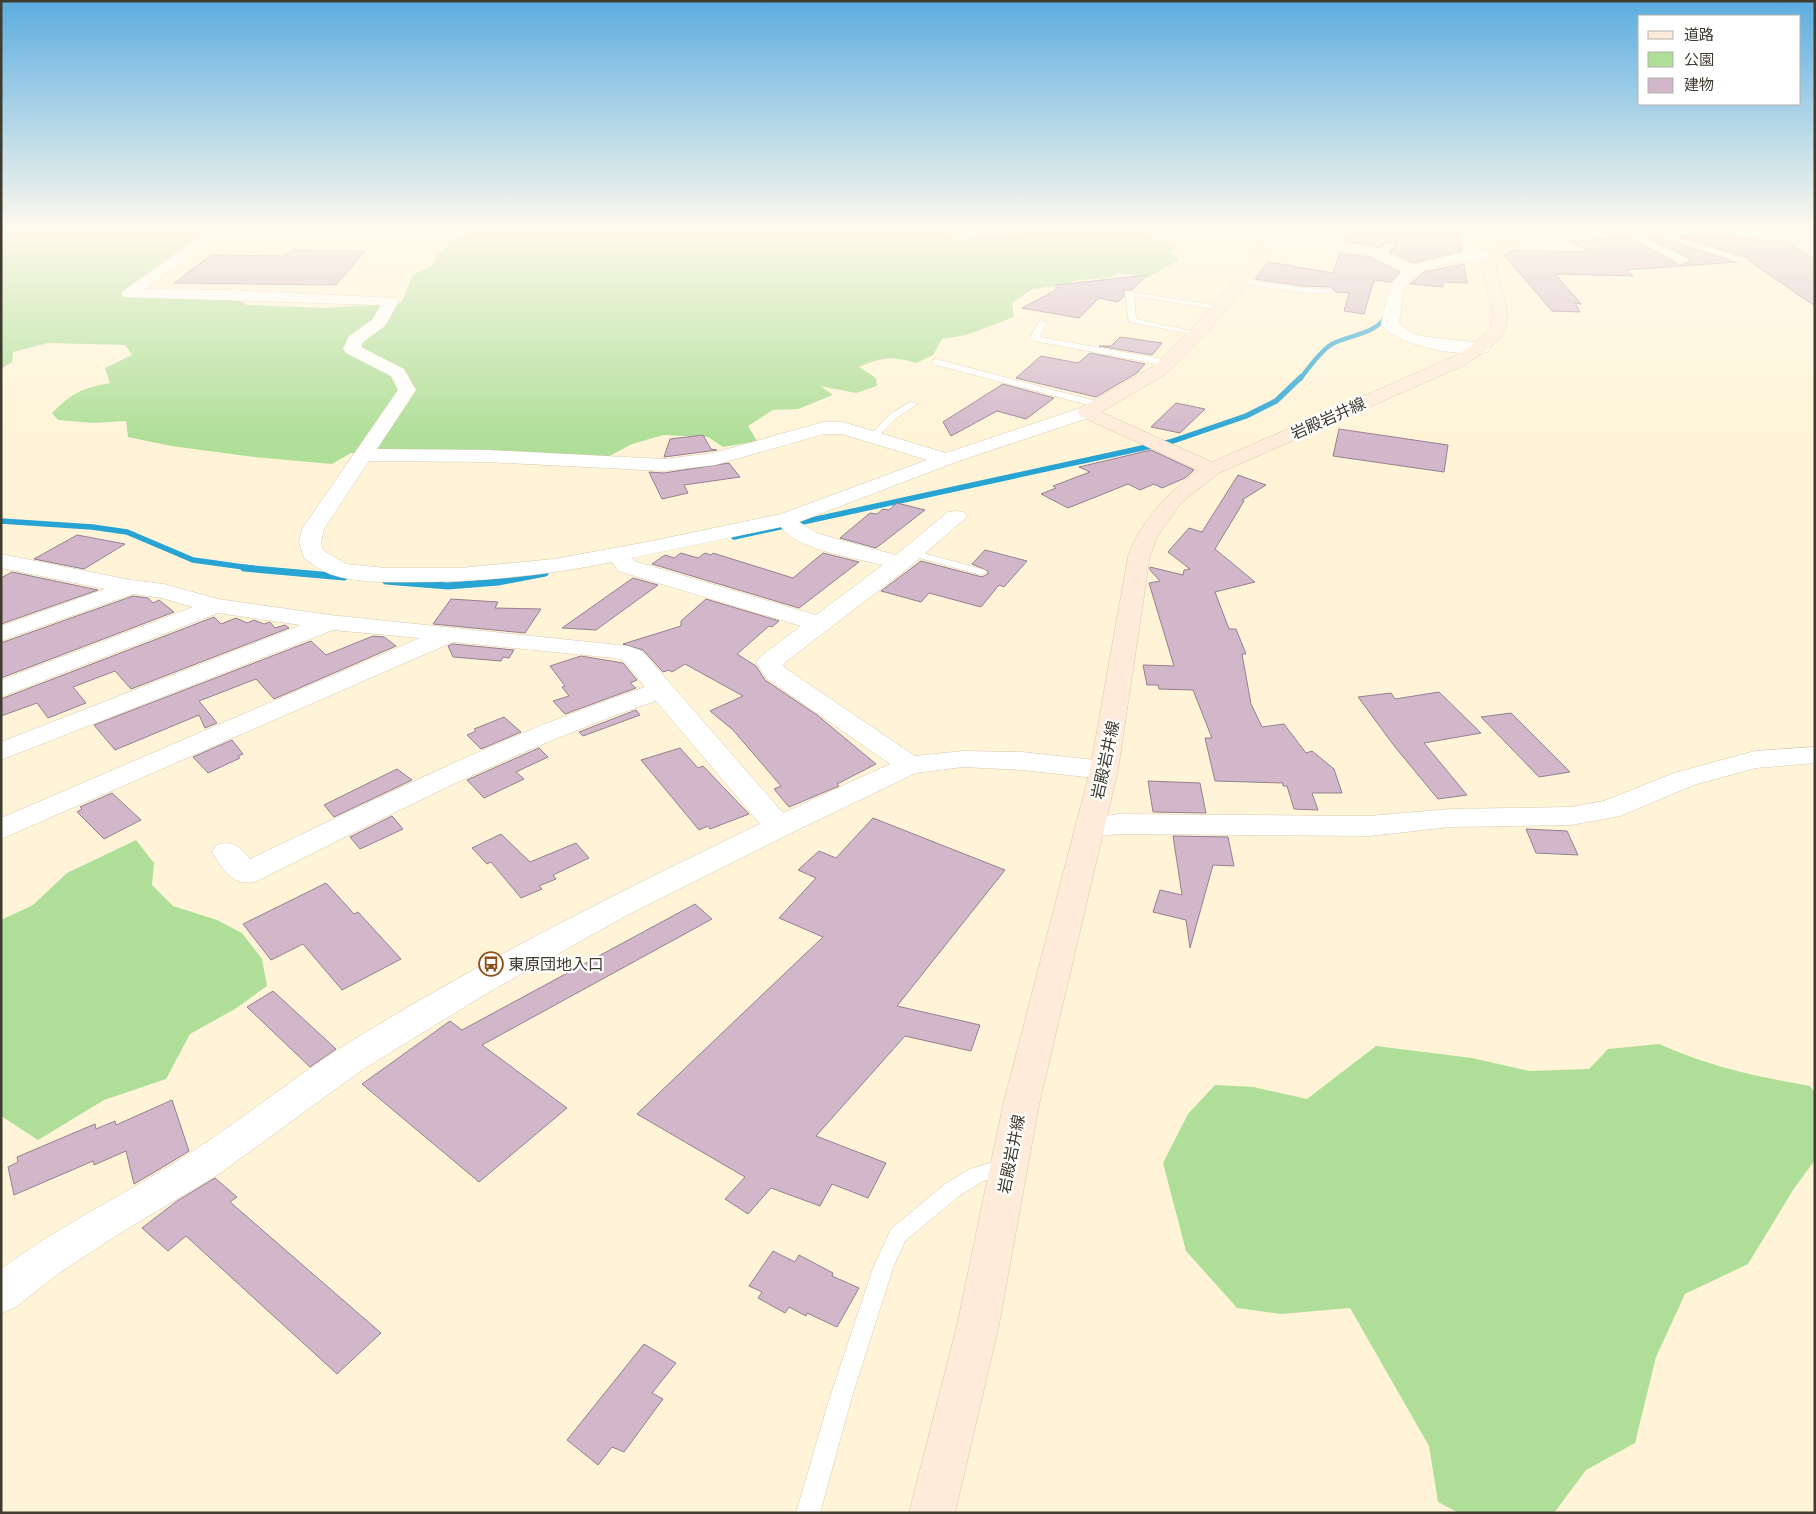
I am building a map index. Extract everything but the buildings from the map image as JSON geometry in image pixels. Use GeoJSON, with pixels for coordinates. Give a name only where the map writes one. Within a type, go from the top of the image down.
{"type":"FeatureCollection","features":[{"type":"Feature","properties":{"kind":"main road"},"geometry":{"type":"LineString","coordinates":[[1093,408],[1150,377],[1168,363],[1227,300]]}},
{"type":"Feature","properties":{"kind":"main road","name":"岩殿岩井線"},"geometry":{"type":"LineString","coordinates":[[932,1513],[978,1325],[1020,1105],[1104,770],[1140,556],[1146,536],[1174,499],[1212,469],[1459,361],[1482,348],[1499,331],[1501,310],[1498,300]]}},
{"type":"Feature","properties":{"kind":"main road"},"geometry":{"type":"LineString","coordinates":[[1093,408],[1212,469]]}},
{"type":"Feature","properties":{"kind":"street"},"geometry":{"type":"LineString","coordinates":[[354,300],[391,301],[379,323],[355,340],[352,348],[398,373],[407,390],[361,455],[313,529],[310,542],[312,553],[324,562],[341,570],[394,575],[453,576],[513,572],[786,519],[820,508],[946,459],[1093,408]]}},
{"type":"Feature","properties":{"kind":"street"},"geometry":{"type":"LineString","coordinates":[[1396,300],[1393,316],[1389,324],[1394,332],[1415,339],[1482,348]]}},
{"type":"Feature","properties":{"kind":"street"},"geometry":{"type":"LineString","coordinates":[[361,455],[487,456],[664,465],[715,459],[823,428],[843,428],[946,459]]}},
{"type":"Feature","properties":{"kind":"street"},"geometry":{"type":"LineString","coordinates":[[910,765],[775,673],[769,662],[906,558],[956,517]]}},
{"type":"Feature","properties":{"kind":"street"},"geometry":{"type":"LineString","coordinates":[[786,519],[794,530],[812,539],[906,558]]}},
{"type":"Feature","properties":{"kind":"street"},"geometry":{"type":"LineString","coordinates":[[616,553],[626,566],[820,624]]}},
{"type":"Feature","properties":{"kind":"street"},"geometry":{"type":"LineString","coordinates":[[4,564],[164,591],[216,606],[330,622],[619,651],[633,656],[707,745],[779,827]]}},
{"type":"Feature","properties":{"kind":"street"},"geometry":{"type":"LineString","coordinates":[[1,634],[132,587]]}},
{"type":"Feature","properties":{"kind":"street"},"geometry":{"type":"LineString","coordinates":[[1,689],[216,606]]}},
{"type":"Feature","properties":{"kind":"street"},"geometry":{"type":"LineString","coordinates":[[1,752],[330,622]]}},
{"type":"Feature","properties":{"kind":"street"},"geometry":{"type":"LineString","coordinates":[[4,822],[450,634]]}},
{"type":"Feature","properties":{"kind":"street"},"geometry":{"type":"LineString","coordinates":[[227,852],[246,874],[490,756],[603,709],[663,690]]}},
{"type":"Feature","properties":{"kind":"street"},"geometry":{"type":"LineString","coordinates":[[1090,827],[1118,824],[1369,826],[1451,818],[1571,816],[1610,809],[1684,779],[1755,760],[1815,756]]}},
{"type":"Feature","properties":{"kind":"street"},"geometry":{"type":"LineString","coordinates":[[1,1294],[61,1250],[206,1163],[350,1060],[460,993],[624,904],[779,827],[910,765],[963,759],[1022,761],[1104,770]]}},
{"type":"Feature","properties":{"kind":"lane"},"geometry":{"type":"LineString","coordinates":[[1131,300],[1132,320],[1197,333]]}},
{"type":"Feature","properties":{"kind":"lane"},"geometry":{"type":"LineString","coordinates":[[1169,300],[1220,308]]}},
{"type":"Feature","properties":{"kind":"lane"},"geometry":{"type":"LineString","coordinates":[[1043,322],[1034,336],[1037,339],[1168,363]]}},
{"type":"Feature","properties":{"kind":"lane"},"geometry":{"type":"LineString","coordinates":[[936,362],[1093,408]]}},
{"type":"Feature","properties":{"kind":"lane"},"geometry":{"type":"LineString","coordinates":[[873,437],[893,416],[913,404]]}},
{"type":"Feature","properties":{"kind":"lane"},"geometry":{"type":"LineString","coordinates":[[906,558],[981,572]]}},
{"type":"Feature","properties":{"kind":"lane"},"geometry":{"type":"LineString","coordinates":[[808,1513],[840,1400],[876,1287],[898,1236],[952,1190],[977,1175],[1009,1165]]}},
{"type":"Feature","properties":{"kind":"green space"},"geometry":{"type":"Polygon","coordinates":[[[1,300],[238,300],[247,305],[326,308],[401,303],[402,300],[1017,300],[1012,303],[1014,317],[966,335],[942,339],[933,355],[916,363],[900,359],[887,359],[874,361],[859,367],[876,378],[877,386],[856,393],[820,386],[833,395],[798,409],[773,410],[748,426],[757,441],[723,447],[708,437],[663,435],[632,444],[604,459],[351,453],[332,464],[254,457],[171,446],[128,437],[126,421],[93,423],[58,420],[52,413],[78,392],[110,383],[105,368],[132,355],[125,345],[48,343],[13,352],[12,362],[1,369],[1,300]]]}},
{"type":"Feature","properties":{"kind":"green space"},"geometry":{"type":"Polygon","coordinates":[[[136,840],[154,863],[152,885],[173,906],[217,920],[242,933],[262,959],[267,986],[235,1009],[190,1034],[166,1079],[104,1100],[38,1140],[1,1116],[1,920],[33,905],[67,873],[136,840]]]}},
{"type":"Feature","properties":{"kind":"green space"},"geometry":{"type":"Polygon","coordinates":[[[1659,1044],[1697,1059],[1733,1070],[1810,1086],[1815,1093],[1815,1160],[1793,1190],[1748,1264],[1685,1294],[1656,1357],[1635,1443],[1586,1470],[1554,1513],[1459,1513],[1438,1502],[1429,1446],[1350,1308],[1281,1314],[1237,1308],[1186,1251],[1163,1163],[1188,1114],[1215,1085],[1253,1087],[1307,1099],[1376,1046],[1472,1058],[1529,1071],[1589,1069],[1608,1049],[1659,1044]]]}},
{"type":"Feature","properties":{"kind":"waterway"},"geometry":{"type":"LineString","coordinates":[[1300,379],[1323,351],[1332,344],[1370,330],[1377,326],[1386,315]]}},
{"type":"Feature","properties":{"kind":"waterway"},"geometry":{"type":"LineString","coordinates":[[734,537],[1170,442],[1246,416],[1276,401],[1301,377]]}},
{"type":"Feature","properties":{"kind":"waterway"},"geometry":{"type":"LineString","coordinates":[[1,521],[92,527],[127,532],[193,560],[258,569]]}},
{"type":"Feature","properties":{"kind":"waterway"},"geometry":{"type":"LineString","coordinates":[[244,568],[344,577]]}},
{"type":"Feature","properties":{"kind":"waterway"},"geometry":{"type":"LineString","coordinates":[[386,581],[448,586],[498,582],[545,573]]}},
{"type":"Feature","properties":{"kind":"place","name":"東原団地入口"},"geometry":{"type":"Point","coordinates":[491,964]}}]}
